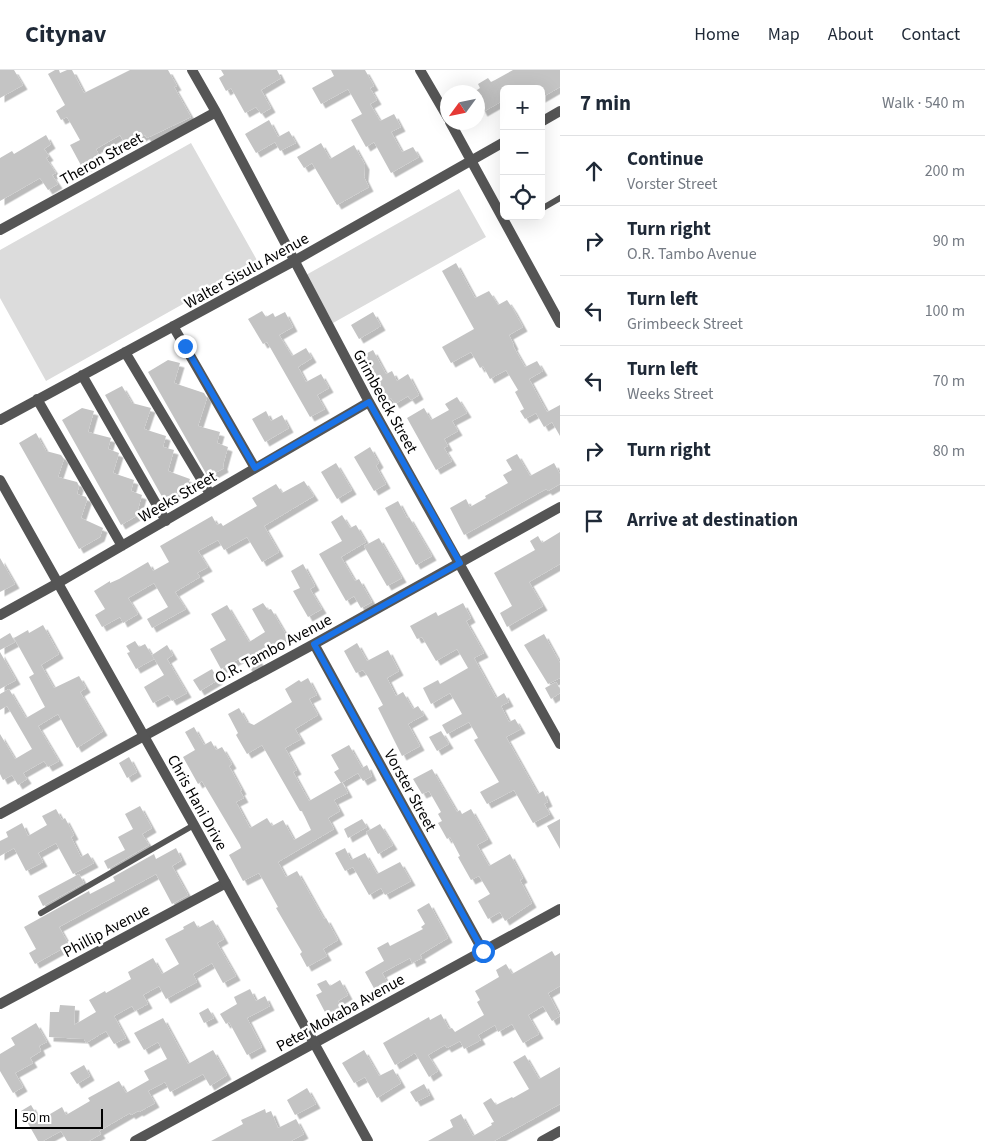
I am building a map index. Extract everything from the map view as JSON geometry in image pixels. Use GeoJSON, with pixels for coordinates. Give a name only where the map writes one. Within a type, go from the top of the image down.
{"type":"FeatureCollection","features":[{"type":"Feature","properties":{"kind":"street","name":"Grimbeeck Street"},"geometry":{"type":"LineString","coordinates":[[192,70],[369,402],[560,744]]}},
{"type":"Feature","properties":{"kind":"street"},"geometry":{"type":"LineString","coordinates":[[420,70],[440,104]]}},
{"type":"Feature","properties":{"kind":"street"},"geometry":{"type":"LineString","coordinates":[[545,120],[560,111]]}},
{"type":"Feature","properties":{"kind":"street","name":"Theron Street"},"geometry":{"type":"LineString","coordinates":[[0,230],[216,112]]}},
{"type":"Feature","properties":{"kind":"street"},"geometry":{"type":"LineString","coordinates":[[455,130],[560,323]]}},
{"type":"Feature","properties":{"kind":"street","name":"Walter Sisulu Avenue"},"geometry":{"type":"LineString","coordinates":[[0,420],[294,261],[500,144]]}},
{"type":"Feature","properties":{"kind":"street"},"geometry":{"type":"LineString","coordinates":[[173,326],[255,468]]}},
{"type":"Feature","properties":{"kind":"street"},"geometry":{"type":"LineString","coordinates":[[125,352],[210,494]]}},
{"type":"Feature","properties":{"kind":"street"},"geometry":{"type":"LineString","coordinates":[[82,375],[166,521]]}},
{"type":"Feature","properties":{"kind":"street"},"geometry":{"type":"LineString","coordinates":[[37,399],[122,546]]}},
{"type":"Feature","properties":{"kind":"street","name":"Weeks Street"},"geometry":{"type":"LineString","coordinates":[[0,615],[166,521],[369,402]]}},
{"type":"Feature","properties":{"kind":"street","name":"Chris Hani Drive"},"geometry":{"type":"LineString","coordinates":[[0,480],[144,735],[368,1141]]}},
{"type":"Feature","properties":{"kind":"street","name":"O.R. Tambo Avenue"},"geometry":{"type":"LineString","coordinates":[[0,814],[314,644],[560,507]]}},
{"type":"Feature","properties":{"kind":"street","name":"Vorster Street"},"geometry":{"type":"LineString","coordinates":[[314,644],[483,951]]}},
{"type":"Feature","properties":{"kind":"street","name":"Phillip Avenue"},"geometry":{"type":"LineString","coordinates":[[0,1004],[226,883]]}},
{"type":"Feature","properties":{"kind":"street","name":"Peter Mokaba Avenue"},"geometry":{"type":"LineString","coordinates":[[135,1141],[560,909]]}},
{"type":"Feature","properties":{"kind":"street"},"geometry":{"type":"LineString","coordinates":[[542,1141],[560,1131]]}},
{"type":"Feature","properties":{"kind":"lane"},"geometry":{"type":"LineString","coordinates":[[545,207],[560,198]]}},
{"type":"Feature","properties":{"kind":"lane"},"geometry":{"type":"LineString","coordinates":[[41,913],[194,825]]}},
{"type":"Feature","properties":{"kind":"shaded area"},"geometry":{"type":"Polygon","coordinates":[[[191,143],[258,262],[46,381],[0,298],[0,250],[191,143]]]}},
{"type":"Feature","properties":{"kind":"shaded area"},"geometry":{"type":"Polygon","coordinates":[[[459,189],[486,237],[333,323],[306,275],[459,189]]]}},
{"type":"Feature","properties":{"kind":"building"},"geometry":{"type":"Polygon","coordinates":[[[0,70],[14,70],[23,85],[0,98],[0,70]]]}},
{"type":"Feature","properties":{"kind":"building"},"geometry":{"type":"Polygon","coordinates":[[[59,70],[60,73],[72,70],[84,93],[130,70],[168,70],[177,86],[174,87],[191,117],[147,138],[145,135],[126,145],[120,135],[96,149],[101,159],[83,169],[70,145],[80,140],[67,117],[61,120],[56,111],[65,105],[48,74],[59,70]]]}},
{"type":"Feature","properties":{"kind":"building"},"geometry":{"type":"Polygon","coordinates":[[[221,70],[277,70],[281,78],[261,90],[271,108],[261,114],[256,107],[245,113],[231,88],[226,91],[219,78],[224,75],[221,70]]]}},
{"type":"Feature","properties":{"kind":"building"},"geometry":{"type":"Polygon","coordinates":[[[331,70],[365,70],[374,86],[370,88],[377,100],[370,104],[380,121],[394,114],[401,127],[391,132],[402,152],[413,147],[419,157],[391,173],[374,142],[366,147],[351,120],[362,114],[348,89],[321,104],[312,88],[334,76],[331,70]]]}},
{"type":"Feature","properties":{"kind":"building"},"geometry":{"type":"Polygon","coordinates":[[[513,70],[560,70],[560,87],[545,96],[545,85],[500,85],[500,102],[485,111],[485,85],[478,84],[488,78],[491,82],[513,70]]]}},
{"type":"Feature","properties":{"kind":"building"},"geometry":{"type":"Polygon","coordinates":[[[269,120],[278,137],[289,131],[296,143],[280,151],[275,142],[256,153],[245,134],[269,120]]]}},
{"type":"Feature","properties":{"kind":"building"},"geometry":{"type":"Polygon","coordinates":[[[46,135],[51,144],[44,149],[49,156],[46,158],[56,173],[52,175],[58,184],[48,190],[40,178],[0,201],[0,158],[12,151],[14,154],[46,135]]]}},
{"type":"Feature","properties":{"kind":"building"},"geometry":{"type":"Polygon","coordinates":[[[321,143],[330,159],[354,145],[365,165],[364,177],[369,187],[337,205],[312,163],[304,168],[297,157],[321,143]]]}},
{"type":"Feature","properties":{"kind":"building"},"geometry":{"type":"Polygon","coordinates":[[[456,263],[475,298],[489,291],[498,305],[507,300],[513,309],[523,327],[509,335],[513,346],[525,367],[537,361],[543,371],[529,379],[547,412],[560,405],[560,436],[552,422],[544,427],[536,413],[525,419],[520,411],[524,409],[515,392],[518,390],[506,370],[490,379],[483,366],[480,368],[471,352],[451,363],[442,347],[474,329],[442,271],[456,263]]]}},
{"type":"Feature","properties":{"kind":"building"},"geometry":{"type":"Polygon","coordinates":[[[262,311],[266,317],[273,313],[275,317],[285,312],[293,327],[279,335],[292,356],[306,348],[312,358],[298,367],[306,382],[321,374],[329,388],[317,395],[325,409],[310,417],[267,342],[263,344],[248,319],[262,311]]]}},
{"type":"Feature","properties":{"kind":"building"},"geometry":{"type":"Polygon","coordinates":[[[373,312],[381,326],[359,339],[351,325],[373,312]]]}},
{"type":"Feature","properties":{"kind":"building"},"geometry":{"type":"Polygon","coordinates":[[[373,350],[386,374],[392,371],[397,381],[408,374],[419,395],[411,400],[408,396],[395,404],[391,398],[386,401],[372,376],[367,378],[356,359],[373,350]]]}},
{"type":"Feature","properties":{"kind":"building"},"geometry":{"type":"Polygon","coordinates":[[[168,360],[180,363],[174,383],[204,393],[207,398],[198,426],[220,432],[217,443],[228,447],[223,465],[224,468],[208,477],[148,372],[168,360]]]}},
{"type":"Feature","properties":{"kind":"building"},"geometry":{"type":"Polygon","coordinates":[[[122,386],[132,403],[151,408],[144,429],[166,436],[163,447],[174,450],[168,471],[190,479],[186,490],[165,502],[105,395],[122,386]]]}},
{"type":"Feature","properties":{"kind":"building"},"geometry":{"type":"Polygon","coordinates":[[[457,397],[467,413],[452,421],[458,431],[444,439],[448,446],[444,448],[452,461],[436,470],[407,418],[424,408],[431,420],[449,410],[445,404],[457,397]]]}},
{"type":"Feature","properties":{"kind":"building"},"geometry":{"type":"Polygon","coordinates":[[[82,408],[94,411],[88,432],[111,438],[108,449],[119,453],[113,473],[134,480],[131,491],[142,495],[138,515],[121,525],[62,420],[82,408]]]}},
{"type":"Feature","properties":{"kind":"building"},"geometry":{"type":"Polygon","coordinates":[[[266,411],[271,421],[282,415],[289,428],[265,442],[252,419],[266,411]]]}},
{"type":"Feature","properties":{"kind":"building"},"geometry":{"type":"Polygon","coordinates":[[[36,433],[46,451],[61,455],[64,459],[58,477],[77,482],[79,486],[77,494],[86,497],[87,500],[81,518],[103,528],[100,537],[79,549],[19,443],[36,433]]]}},
{"type":"Feature","properties":{"kind":"building"},"geometry":{"type":"Polygon","coordinates":[[[370,447],[379,463],[376,466],[386,484],[374,491],[354,457],[370,447]]]}},
{"type":"Feature","properties":{"kind":"building"},"geometry":{"type":"Polygon","coordinates":[[[517,454],[530,476],[554,463],[560,474],[560,484],[548,491],[546,489],[464,535],[450,508],[466,499],[470,507],[508,483],[503,475],[512,470],[506,460],[517,454]]]}},
{"type":"Feature","properties":{"kind":"building"},"geometry":{"type":"Polygon","coordinates":[[[336,463],[352,490],[337,499],[321,472],[336,463]]]}},
{"type":"Feature","properties":{"kind":"building"},"geometry":{"type":"Polygon","coordinates":[[[304,481],[314,496],[264,526],[279,552],[262,562],[247,537],[224,550],[218,540],[198,551],[208,567],[197,573],[200,577],[175,592],[186,609],[152,628],[147,619],[168,607],[154,583],[128,598],[138,614],[123,623],[120,617],[102,627],[95,615],[105,609],[94,591],[148,562],[153,571],[169,562],[160,546],[212,516],[217,525],[221,523],[223,526],[257,506],[252,498],[276,484],[282,493],[304,481]]]}},
{"type":"Feature","properties":{"kind":"building"},"geometry":{"type":"Polygon","coordinates":[[[398,501],[432,556],[416,565],[385,508],[398,501]]]}},
{"type":"Feature","properties":{"kind":"building"},"geometry":{"type":"Polygon","coordinates":[[[342,515],[350,528],[356,525],[366,542],[341,557],[355,581],[359,579],[372,602],[361,608],[354,596],[346,601],[319,554],[342,541],[331,522],[342,515]]]}},
{"type":"Feature","properties":{"kind":"building"},"geometry":{"type":"Polygon","coordinates":[[[560,532],[560,564],[529,582],[543,606],[507,627],[500,613],[512,606],[494,573],[535,550],[530,541],[538,536],[542,543],[560,532]]]}},
{"type":"Feature","properties":{"kind":"building"},"geometry":{"type":"Polygon","coordinates":[[[379,538],[402,578],[387,586],[364,546],[379,538]]]}},
{"type":"Feature","properties":{"kind":"building"},"geometry":{"type":"Polygon","coordinates":[[[0,558],[15,584],[0,592],[0,558]]]}},
{"type":"Feature","properties":{"kind":"building"},"geometry":{"type":"Polygon","coordinates":[[[303,564],[315,586],[310,589],[322,609],[308,617],[293,591],[300,588],[291,571],[303,564]]]}},
{"type":"Feature","properties":{"kind":"building"},"geometry":{"type":"Polygon","coordinates":[[[263,603],[268,610],[271,609],[288,638],[256,656],[260,663],[249,669],[242,657],[221,669],[210,649],[226,640],[211,614],[227,605],[249,642],[265,632],[252,609],[263,603]]]}},
{"type":"Feature","properties":{"kind":"building"},"geometry":{"type":"Polygon","coordinates":[[[463,603],[471,618],[466,621],[484,653],[474,658],[496,698],[504,693],[509,702],[501,706],[509,722],[515,719],[521,729],[506,737],[538,794],[543,791],[548,802],[544,804],[550,814],[533,823],[514,790],[487,804],[480,792],[499,782],[474,740],[478,738],[469,722],[447,734],[442,725],[462,714],[450,693],[431,704],[423,688],[438,680],[440,684],[468,668],[457,649],[436,661],[422,637],[417,639],[410,626],[436,612],[438,616],[463,603]]]}},
{"type":"Feature","properties":{"kind":"building"},"geometry":{"type":"Polygon","coordinates":[[[43,625],[59,654],[41,665],[54,688],[79,676],[86,688],[80,692],[103,731],[77,748],[58,714],[38,726],[59,761],[48,767],[44,761],[23,773],[27,779],[18,785],[12,775],[3,780],[0,774],[0,734],[15,759],[32,749],[7,706],[0,710],[0,694],[9,689],[26,718],[45,707],[29,677],[34,674],[14,638],[28,630],[29,633],[43,625]]]}},
{"type":"Feature","properties":{"kind":"building"},"geometry":{"type":"Polygon","coordinates":[[[10,633],[15,642],[0,650],[0,639],[10,633]]]}},
{"type":"Feature","properties":{"kind":"building"},"geometry":{"type":"Polygon","coordinates":[[[544,634],[560,663],[560,678],[548,684],[524,645],[544,634]]]}},
{"type":"Feature","properties":{"kind":"building"},"geometry":{"type":"Polygon","coordinates":[[[135,641],[139,647],[145,644],[154,659],[136,669],[127,653],[130,652],[126,646],[135,641]]]}},
{"type":"Feature","properties":{"kind":"building"},"geometry":{"type":"Polygon","coordinates":[[[357,643],[367,661],[388,650],[399,671],[387,678],[396,696],[403,692],[413,709],[418,706],[424,715],[408,724],[420,746],[402,756],[378,708],[383,705],[368,677],[363,670],[356,673],[344,651],[357,643]]]}},
{"type":"Feature","properties":{"kind":"building"},"geometry":{"type":"Polygon","coordinates":[[[167,645],[173,655],[167,659],[187,693],[172,701],[168,695],[153,703],[144,687],[164,675],[152,655],[167,645]]]}},
{"type":"Feature","properties":{"kind":"building"},"geometry":{"type":"Polygon","coordinates":[[[0,652],[16,680],[0,689],[0,652]]]}},
{"type":"Feature","properties":{"kind":"building"},"geometry":{"type":"Polygon","coordinates":[[[212,669],[218,680],[200,691],[193,680],[212,669]]]}},
{"type":"Feature","properties":{"kind":"building"},"geometry":{"type":"Polygon","coordinates":[[[308,678],[317,695],[309,699],[318,715],[295,729],[301,739],[285,748],[297,770],[293,772],[309,801],[342,782],[348,793],[334,800],[340,811],[328,818],[334,829],[278,862],[286,877],[297,871],[338,940],[323,949],[327,956],[307,967],[300,954],[302,952],[276,908],[278,907],[259,873],[243,881],[229,855],[241,848],[240,845],[202,781],[198,784],[183,757],[195,750],[185,732],[194,727],[204,745],[211,741],[216,750],[222,747],[232,764],[229,766],[242,790],[240,791],[244,798],[236,802],[250,828],[267,818],[272,826],[283,820],[294,840],[311,830],[302,811],[300,811],[262,745],[247,754],[236,735],[238,733],[228,714],[239,708],[247,722],[254,725],[292,702],[285,689],[299,680],[301,682],[308,678]]]}},
{"type":"Feature","properties":{"kind":"building"},"geometry":{"type":"Polygon","coordinates":[[[556,682],[560,693],[551,699],[545,688],[556,682]]]}},
{"type":"Feature","properties":{"kind":"building"},"geometry":{"type":"Polygon","coordinates":[[[441,731],[449,744],[437,751],[429,737],[441,731]]]}},
{"type":"Feature","properties":{"kind":"building"},"geometry":{"type":"Polygon","coordinates":[[[349,745],[362,768],[367,765],[372,776],[363,781],[358,773],[341,783],[334,772],[339,769],[331,755],[349,745]]]}},
{"type":"Feature","properties":{"kind":"building"},"geometry":{"type":"Polygon","coordinates":[[[129,757],[137,772],[127,778],[119,763],[129,757]]]}},
{"type":"Feature","properties":{"kind":"building"},"geometry":{"type":"Polygon","coordinates":[[[432,769],[457,812],[460,810],[462,814],[471,809],[488,839],[477,845],[489,866],[510,854],[523,878],[520,880],[532,903],[505,921],[500,912],[488,919],[478,901],[490,894],[479,876],[471,880],[458,857],[460,856],[450,837],[447,839],[438,823],[442,821],[438,814],[441,812],[429,791],[422,794],[413,779],[432,769]]]}},
{"type":"Feature","properties":{"kind":"building"},"geometry":{"type":"Polygon","coordinates":[[[140,806],[152,828],[142,834],[149,845],[108,869],[104,861],[125,850],[118,837],[133,829],[125,814],[140,806]]]}},
{"type":"Feature","properties":{"kind":"building"},"geometry":{"type":"Polygon","coordinates":[[[56,809],[62,820],[65,818],[74,835],[71,837],[81,857],[88,853],[94,863],[73,874],[56,843],[38,853],[43,862],[26,871],[14,848],[0,856],[0,841],[8,837],[6,832],[22,823],[28,836],[47,825],[42,816],[56,809]]]}},
{"type":"Feature","properties":{"kind":"building"},"geometry":{"type":"Polygon","coordinates":[[[362,819],[367,827],[348,838],[344,829],[362,819]]]}},
{"type":"Feature","properties":{"kind":"building"},"geometry":{"type":"Polygon","coordinates":[[[560,819],[560,849],[547,826],[560,819]]]}},
{"type":"Feature","properties":{"kind":"building"},"geometry":{"type":"Polygon","coordinates":[[[380,824],[393,845],[378,854],[366,832],[380,824]]]}},
{"type":"Feature","properties":{"kind":"building"},"geometry":{"type":"Polygon","coordinates":[[[176,848],[182,860],[172,866],[188,895],[172,904],[156,874],[59,927],[69,945],[35,964],[29,953],[36,949],[24,927],[89,891],[90,894],[115,881],[113,877],[154,854],[156,859],[176,848]]]}},
{"type":"Feature","properties":{"kind":"building"},"geometry":{"type":"Polygon","coordinates":[[[345,848],[351,860],[365,853],[377,874],[400,862],[411,881],[385,895],[381,888],[369,895],[353,867],[345,871],[335,853],[345,848]]]}},
{"type":"Feature","properties":{"kind":"building"},"geometry":{"type":"Polygon","coordinates":[[[79,874],[84,883],[43,906],[38,896],[79,874]]]}},
{"type":"Feature","properties":{"kind":"building"},"geometry":{"type":"Polygon","coordinates":[[[429,903],[448,938],[420,955],[422,958],[412,963],[410,958],[382,973],[389,985],[376,992],[365,972],[384,961],[377,948],[388,942],[390,946],[423,929],[421,927],[425,924],[417,910],[429,903]]]}},
{"type":"Feature","properties":{"kind":"building"},"geometry":{"type":"Polygon","coordinates":[[[213,920],[224,939],[217,943],[236,976],[223,983],[212,963],[193,974],[197,982],[166,999],[159,986],[143,995],[148,1004],[135,1011],[132,1006],[114,1016],[126,1038],[114,1044],[106,1031],[86,1043],[84,1039],[49,1037],[50,1012],[59,1012],[60,1005],[75,1006],[74,1025],[96,1012],[89,1000],[131,979],[128,972],[153,958],[162,974],[179,964],[165,939],[184,929],[183,927],[194,921],[198,928],[213,920]]]}},
{"type":"Feature","properties":{"kind":"building"},"geometry":{"type":"Polygon","coordinates":[[[552,951],[555,956],[560,953],[560,986],[548,993],[560,1016],[552,1021],[543,1006],[528,1015],[539,1034],[523,1043],[512,1024],[498,1032],[495,1025],[478,1035],[481,1040],[464,1049],[460,1041],[447,1048],[445,1045],[428,1055],[438,1071],[429,1077],[415,1053],[395,1065],[383,1043],[429,1017],[430,1020],[441,1014],[449,1029],[452,1028],[455,1032],[484,1015],[477,1002],[480,1000],[475,991],[499,977],[496,970],[506,964],[512,974],[552,951]]]}},
{"type":"Feature","properties":{"kind":"building"},"geometry":{"type":"Polygon","coordinates":[[[326,980],[330,986],[340,980],[348,995],[338,1001],[341,1006],[326,1014],[316,995],[322,992],[317,984],[326,980]]]}},
{"type":"Feature","properties":{"kind":"building"},"geometry":{"type":"Polygon","coordinates":[[[250,989],[256,1001],[265,996],[270,1006],[247,1018],[262,1047],[247,1055],[229,1022],[226,1024],[220,1014],[237,1004],[234,997],[250,989]]]}},
{"type":"Feature","properties":{"kind":"building"},"geometry":{"type":"Polygon","coordinates":[[[208,1008],[214,1018],[204,1023],[199,1013],[208,1008]]]}},
{"type":"Feature","properties":{"kind":"building"},"geometry":{"type":"Polygon","coordinates":[[[163,1018],[188,1064],[213,1050],[227,1075],[210,1086],[203,1074],[170,1092],[165,1082],[148,1091],[155,1103],[139,1112],[131,1115],[130,1113],[99,1131],[101,1134],[89,1141],[67,1141],[61,1131],[43,1141],[38,1141],[21,1111],[31,1105],[40,1120],[62,1107],[66,1115],[90,1101],[88,1098],[119,1081],[126,1093],[149,1080],[144,1071],[167,1059],[158,1042],[144,1050],[134,1033],[163,1018]]]}},
{"type":"Feature","properties":{"kind":"building"},"geometry":{"type":"Polygon","coordinates":[[[36,1023],[47,1042],[39,1046],[41,1051],[30,1058],[33,1063],[15,1073],[23,1087],[13,1093],[0,1071],[0,1054],[15,1045],[11,1038],[36,1023]]]}},
{"type":"Feature","properties":{"kind":"building"},"geometry":{"type":"Polygon","coordinates":[[[364,1050],[379,1076],[393,1069],[401,1083],[377,1098],[365,1077],[354,1083],[342,1063],[364,1050]]]}},
{"type":"Feature","properties":{"kind":"building"},"geometry":{"type":"Polygon","coordinates":[[[525,1055],[539,1079],[560,1067],[560,1104],[494,1141],[428,1141],[453,1127],[450,1120],[461,1114],[473,1136],[492,1125],[491,1123],[494,1122],[483,1103],[491,1098],[496,1105],[529,1089],[513,1062],[525,1055]]]}},
{"type":"Feature","properties":{"kind":"building"},"geometry":{"type":"Polygon","coordinates":[[[84,1065],[90,1076],[77,1084],[70,1073],[84,1065]]]}},
{"type":"Feature","properties":{"kind":"building"},"geometry":{"type":"Polygon","coordinates":[[[424,1084],[430,1095],[416,1102],[410,1092],[424,1084]]]}},
{"type":"Feature","properties":{"kind":"building"},"geometry":{"type":"Polygon","coordinates":[[[307,1088],[316,1104],[295,1115],[287,1100],[307,1088]]]}},
{"type":"Feature","properties":{"kind":"building"},"geometry":{"type":"Polygon","coordinates":[[[265,1109],[266,1113],[271,1111],[278,1128],[296,1119],[304,1134],[291,1141],[211,1141],[243,1124],[241,1120],[265,1109]]]}},
{"type":"Feature","properties":{"kind":"route"},"geometry":{"type":"LineString","coordinates":[[185,346],[255,468],[369,402],[460,563],[314,644],[483,951]]}}]}
